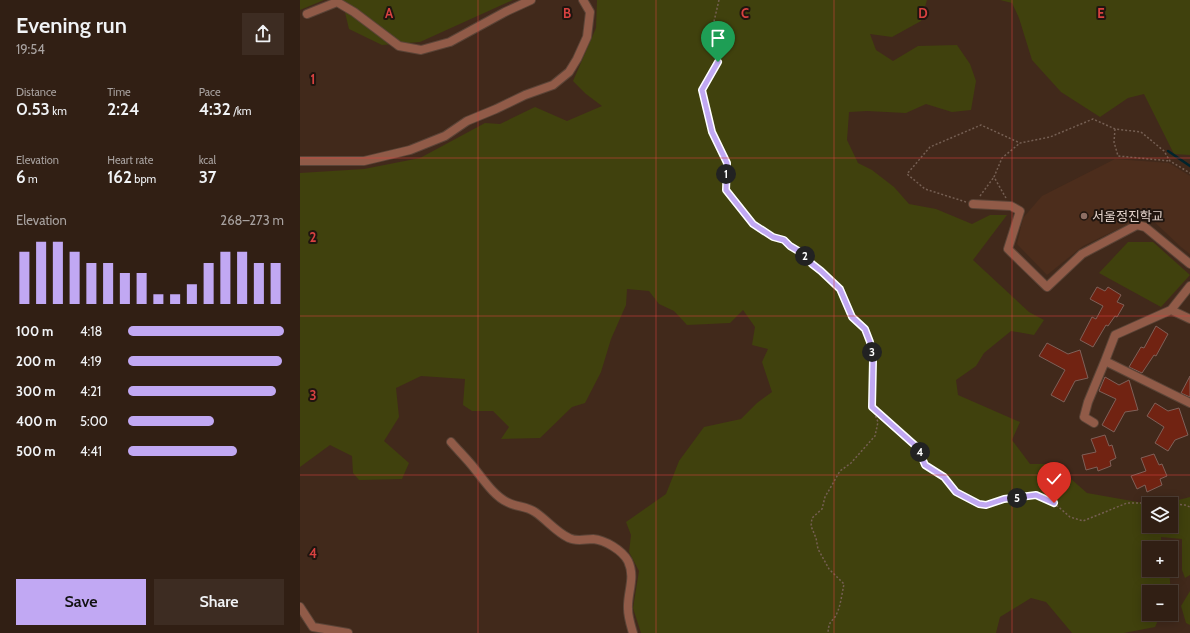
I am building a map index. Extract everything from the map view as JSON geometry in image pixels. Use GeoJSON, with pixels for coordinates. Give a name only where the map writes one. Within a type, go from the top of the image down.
{"type":"FeatureCollection","features":[{"type":"Feature","properties":{"kind":"street"},"geometry":{"type":"LineString","coordinates":[[307,14],[337,2],[354,12],[399,46],[421,50],[450,42],[505,12],[531,0]]}},
{"type":"Feature","properties":{"kind":"street"},"geometry":{"type":"LineString","coordinates":[[300,161],[364,161],[410,150],[445,136],[466,121],[525,95],[553,85],[569,72],[587,37],[590,12],[584,0]]}},
{"type":"Feature","properties":{"kind":"street"},"geometry":{"type":"LineString","coordinates":[[973,204],[1011,206],[1020,211],[1008,249],[1047,287],[1082,254],[1137,225],[1145,227],[1190,264]]}},
{"type":"Feature","properties":{"kind":"street"},"geometry":{"type":"LineString","coordinates":[[1094,423],[1084,416],[1114,335],[1171,310],[1190,286]]}},
{"type":"Feature","properties":{"kind":"street"},"geometry":{"type":"LineString","coordinates":[[1171,310],[1190,320]]}},
{"type":"Feature","properties":{"kind":"street"},"geometry":{"type":"LineString","coordinates":[[1104,361],[1190,404]]}},
{"type":"Feature","properties":{"kind":"street"},"geometry":{"type":"LineString","coordinates":[[451,442],[494,492],[507,502],[534,511],[555,529],[569,538],[577,540],[594,539],[605,542],[616,548],[623,555],[628,562],[631,572],[632,581],[628,609],[633,633]]}},
{"type":"Feature","properties":{"kind":"street"},"geometry":{"type":"LineString","coordinates":[[300,607],[313,627],[348,633]]}},
{"type":"Feature","properties":{"kind":"path"},"geometry":{"type":"LineString","coordinates":[[719,0],[712,30],[719,56],[718,62],[702,90],[712,132],[727,163],[726,190],[753,224],[773,237],[784,240],[790,246],[805,255],[812,264],[840,289],[852,317],[865,329],[870,342],[873,360],[872,407],[878,422],[875,436],[851,463],[840,471],[825,497],[822,509],[812,518],[811,526],[816,538],[818,549],[829,569],[844,584],[837,614],[828,625],[828,633]]}},
{"type":"Feature","properties":{"kind":"path"},"geometry":{"type":"LineString","coordinates":[[1020,143],[981,125],[930,147],[906,174],[925,189],[973,204],[994,177],[1002,158],[1020,143],[1050,136],[1093,119],[1115,129],[1141,132],[1164,151],[1170,161]]}},
{"type":"Feature","properties":{"kind":"path"},"geometry":{"type":"LineString","coordinates":[[1115,129],[1114,142],[1118,156],[1170,161],[1190,173]]}},
{"type":"Feature","properties":{"kind":"path"},"geometry":{"type":"LineString","coordinates":[[994,177],[1011,206]]}},
{"type":"Feature","properties":{"kind":"path"},"geometry":{"type":"LineString","coordinates":[[872,407],[918,448],[925,465],[944,477],[956,492],[979,504],[986,505],[1004,499],[1036,495],[1054,503],[1070,517],[1083,521],[1127,503],[1159,503],[1185,505],[1190,507]]}},
{"type":"Feature","properties":{"kind":"shaded area"},"geometry":{"type":"Polygon","coordinates":[[[300,0],[324,0],[300,10],[300,0]]]}},
{"type":"Feature","properties":{"kind":"shaded area"},"geometry":{"type":"Polygon","coordinates":[[[342,0],[513,0],[420,42],[382,45],[349,29],[342,0]]]}},
{"type":"Feature","properties":{"kind":"shaded area"},"geometry":{"type":"Polygon","coordinates":[[[597,0],[927,0],[921,21],[892,37],[870,34],[876,50],[893,61],[918,46],[957,45],[970,64],[976,81],[971,110],[952,112],[926,104],[906,113],[867,111],[849,112],[847,140],[858,163],[872,170],[894,187],[909,204],[936,209],[972,224],[990,215],[1007,215],[973,260],[1029,312],[1044,320],[1034,335],[1011,331],[984,353],[976,366],[956,380],[958,395],[1020,422],[1012,440],[1030,464],[1054,464],[1087,493],[1142,503],[1142,533],[1178,533],[1178,500],[1190,497],[1190,575],[1185,578],[1182,570],[1182,539],[1161,537],[1161,541],[1142,541],[1142,577],[1170,577],[1170,585],[1142,585],[1142,621],[1158,621],[1155,627],[1124,633],[1072,633],[1046,602],[1031,598],[1000,617],[996,633],[641,633],[633,608],[639,571],[629,552],[631,535],[626,522],[666,494],[679,461],[704,427],[741,419],[757,403],[772,392],[762,362],[768,349],[752,345],[755,327],[743,310],[730,323],[687,325],[674,311],[659,304],[649,291],[627,289],[626,305],[611,339],[601,372],[585,403],[572,407],[540,438],[501,439],[509,427],[493,411],[472,411],[463,405],[465,379],[421,376],[396,388],[399,417],[384,441],[409,463],[402,479],[359,480],[353,473],[352,456],[330,445],[300,467],[300,173],[364,169],[420,158],[485,123],[500,124],[535,107],[567,121],[602,106],[586,94],[573,81],[596,28],[597,0]]]}},
{"type":"Feature","properties":{"kind":"shaded area"},"geometry":{"type":"Polygon","coordinates":[[[1000,0],[1190,0],[1190,155],[1174,154],[1144,94],[1128,98],[1100,117],[1061,92],[1032,60],[1019,18],[1012,3],[1000,0]]]}},
{"type":"Feature","properties":{"kind":"shaded area","name":"서울정진학교"},"geometry":{"type":"Polygon","coordinates":[[[1115,159],[1169,163],[1190,176],[1190,254],[1147,215],[1083,246],[1047,275],[1017,244],[1023,218],[1042,196],[1115,159]]]}},
{"type":"Feature","properties":{"kind":"shaded area"},"geometry":{"type":"Polygon","coordinates":[[[1128,242],[1153,242],[1190,275],[1161,307],[1099,273],[1128,242]]]}},
{"type":"Feature","properties":{"kind":"shaded area"},"geometry":{"type":"Polygon","coordinates":[[[1190,591],[1190,625],[1186,623],[1181,606],[1190,591]]]}},
{"type":"Feature","properties":{"kind":"building"},"geometry":{"type":"Polygon","coordinates":[[[1097,287],[1105,291],[1108,287],[1121,295],[1117,302],[1124,305],[1117,317],[1115,316],[1108,326],[1106,325],[1093,347],[1080,340],[1092,317],[1096,319],[1103,306],[1090,299],[1097,287]]]}},
{"type":"Feature","properties":{"kind":"building"},"geometry":{"type":"Polygon","coordinates":[[[1156,326],[1168,334],[1156,356],[1154,355],[1142,373],[1129,367],[1141,347],[1144,348],[1156,326]]]}},
{"type":"Feature","properties":{"kind":"building"},"geometry":{"type":"Polygon","coordinates":[[[1047,343],[1068,354],[1080,350],[1088,378],[1075,381],[1064,402],[1051,395],[1065,370],[1039,356],[1047,343]]]}},
{"type":"Feature","properties":{"kind":"building"},"geometry":{"type":"Polygon","coordinates":[[[1190,376],[1190,397],[1181,393],[1190,376]]]}},
{"type":"Feature","properties":{"kind":"building"},"geometry":{"type":"Polygon","coordinates":[[[1105,377],[1119,385],[1129,380],[1138,410],[1125,412],[1114,432],[1102,425],[1116,399],[1099,391],[1105,377]]]}},
{"type":"Feature","properties":{"kind":"building"},"geometry":{"type":"Polygon","coordinates":[[[1155,403],[1168,411],[1179,408],[1188,435],[1175,440],[1168,451],[1155,443],[1164,427],[1147,416],[1155,403]]]}},
{"type":"Feature","properties":{"kind":"building"},"geometry":{"type":"Polygon","coordinates":[[[1105,435],[1109,446],[1112,445],[1116,458],[1110,461],[1111,466],[1098,471],[1097,467],[1086,470],[1082,455],[1096,452],[1091,439],[1105,435]]]}},
{"type":"Feature","properties":{"kind":"building"},"geometry":{"type":"Polygon","coordinates":[[[1154,454],[1159,465],[1162,464],[1167,476],[1160,479],[1162,485],[1147,492],[1145,485],[1137,489],[1131,476],[1146,471],[1141,458],[1154,454]]]}},
{"type":"Feature","properties":{"kind":"waterway"},"geometry":{"type":"LineString","coordinates":[[1168,151],[1190,166]]}},
{"type":"Feature","properties":{"kind":"place","name":"서울정진학교"},"geometry":{"type":"Point","coordinates":[1084,216]}},
{"type":"Feature","properties":{"kind":"route"},"geometry":{"type":"LineString","coordinates":[[718,62],[702,90],[712,132],[727,163],[726,190],[753,224],[773,237],[784,240],[790,246],[805,255],[812,264],[840,289],[852,317],[865,329],[870,342],[873,360],[872,407],[918,448],[925,465],[944,477],[956,492],[979,504],[986,505],[1004,499],[1036,495],[1054,503]]}}]}
